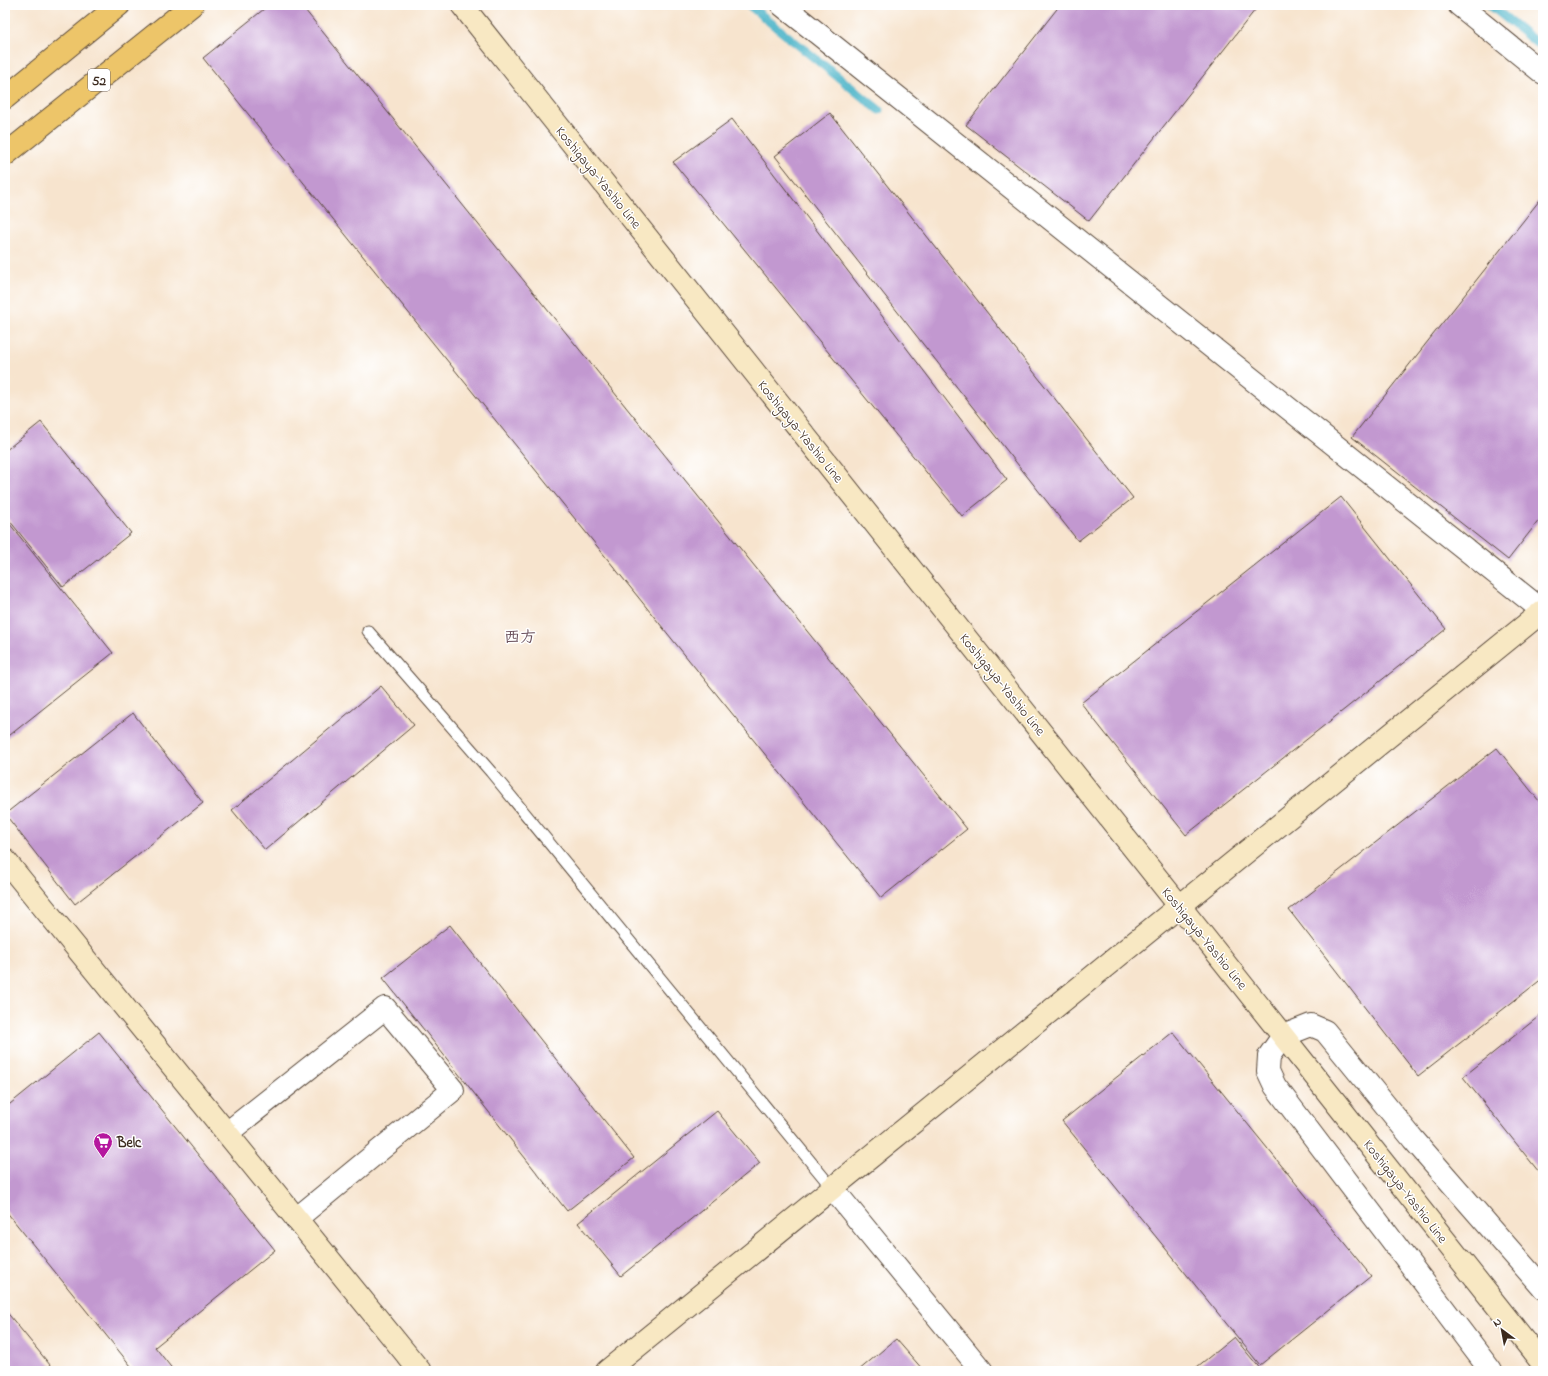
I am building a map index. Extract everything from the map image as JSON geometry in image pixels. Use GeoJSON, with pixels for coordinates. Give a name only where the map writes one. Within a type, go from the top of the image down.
{"type":"FeatureCollection","features":[{"type":"Feature","properties":{"kind":"main road"},"geometry":{"type":"LineString","coordinates":[[5,98],[119,5]]}},
{"type":"Feature","properties":{"kind":"main road","name":"52"},"geometry":{"type":"LineString","coordinates":[[5,154],[192,5]]}},
{"type":"Feature","properties":{"kind":"street","name":"Koshigaya-Yashio Line"},"geometry":{"type":"LineString","coordinates":[[462,5],[1284,1036],[1543,1364]]}},
{"type":"Feature","properties":{"kind":"street"},"geometry":{"type":"LineString","coordinates":[[607,1371],[1543,611],[782,5]]}},
{"type":"Feature","properties":{"kind":"street"},"geometry":{"type":"LineString","coordinates":[[1458,5],[1543,73]]}},
{"type":"Feature","properties":{"kind":"street"},"geometry":{"type":"LineString","coordinates":[[5,860],[420,1371]]}},
{"type":"Feature","properties":{"kind":"street"},"geometry":{"type":"LineString","coordinates":[[227,1133],[385,1008],[453,1090],[296,1218]]}},
{"type":"Feature","properties":{"kind":"street"},"geometry":{"type":"LineString","coordinates":[[1491,1371],[1275,1086],[1268,1071],[1269,1056],[1284,1036],[1311,1025],[1325,1031],[1414,1138],[1543,1288]]}},
{"type":"Feature","properties":{"kind":"street"},"geometry":{"type":"LineString","coordinates":[[833,1189],[982,1371]]}},
{"type":"Feature","properties":{"kind":"lane"},"geometry":{"type":"LineString","coordinates":[[368,631],[490,772],[833,1189]]}},
{"type":"Feature","properties":{"kind":"building"},"geometry":{"type":"Polygon","coordinates":[[[269,5],[301,5],[967,829],[881,898],[203,58],[269,5]]]}},
{"type":"Feature","properties":{"kind":"building"},"geometry":{"type":"Polygon","coordinates":[[[1060,5],[1259,5],[1089,221],[966,125],[1060,5]]]}},
{"type":"Feature","properties":{"kind":"building"},"geometry":{"type":"Polygon","coordinates":[[[830,113],[1133,498],[1078,541],[775,156],[830,113]]]}},
{"type":"Feature","properties":{"kind":"building"},"geometry":{"type":"Polygon","coordinates":[[[732,119],[1007,480],[962,516],[673,162],[732,119]]]}},
{"type":"Feature","properties":{"kind":"building"},"geometry":{"type":"Polygon","coordinates":[[[1543,196],[1543,515],[1508,560],[1352,437],[1543,196]]]}},
{"type":"Feature","properties":{"kind":"building"},"geometry":{"type":"Polygon","coordinates":[[[41,422],[131,533],[63,587],[5,515],[5,451],[41,422]]]}},
{"type":"Feature","properties":{"kind":"building"},"geometry":{"type":"Polygon","coordinates":[[[1341,497],[1446,629],[1186,835],[1081,703],[1341,497]]]}},
{"type":"Feature","properties":{"kind":"building"},"geometry":{"type":"Polygon","coordinates":[[[5,518],[113,653],[5,739],[5,518]]]}},
{"type":"Feature","properties":{"kind":"building"},"geometry":{"type":"Polygon","coordinates":[[[381,686],[414,725],[265,850],[232,810],[381,686]]]}},
{"type":"Feature","properties":{"kind":"building"},"geometry":{"type":"Polygon","coordinates":[[[133,713],[203,803],[75,904],[5,814],[133,713]]]}},
{"type":"Feature","properties":{"kind":"building"},"geometry":{"type":"Polygon","coordinates":[[[1497,748],[1543,806],[1543,978],[1418,1076],[1289,910],[1497,748]]]}},
{"type":"Feature","properties":{"kind":"building"},"geometry":{"type":"Polygon","coordinates":[[[450,925],[634,1158],[567,1211],[383,978],[450,925]]]}},
{"type":"Feature","properties":{"kind":"building"},"geometry":{"type":"Polygon","coordinates":[[[1543,1013],[1543,1177],[1463,1077],[1543,1013]]]}},
{"type":"Feature","properties":{"kind":"building","name":"Belc"},"geometry":{"type":"Polygon","coordinates":[[[99,1032],[275,1250],[155,1347],[174,1371],[135,1371],[5,1210],[5,1108],[99,1032]]]}},
{"type":"Feature","properties":{"kind":"building"},"geometry":{"type":"Polygon","coordinates":[[[1173,1032],[1371,1276],[1260,1365],[1062,1121],[1173,1032]]]}},
{"type":"Feature","properties":{"kind":"building"},"geometry":{"type":"Polygon","coordinates":[[[717,1111],[760,1163],[621,1276],[578,1223],[717,1111]]]}},
{"type":"Feature","properties":{"kind":"building"},"geometry":{"type":"Polygon","coordinates":[[[5,1310],[55,1371],[5,1371],[5,1310]]]}},
{"type":"Feature","properties":{"kind":"building"},"geometry":{"type":"Polygon","coordinates":[[[1234,1337],[1262,1371],[1192,1371],[1234,1337]]]}},
{"type":"Feature","properties":{"kind":"building"},"geometry":{"type":"Polygon","coordinates":[[[896,1339],[924,1371],[858,1371],[896,1339]]]}},
{"type":"Feature","properties":{"kind":"waterway"},"geometry":{"type":"LineString","coordinates":[[749,5],[879,110]]}},
{"type":"Feature","properties":{"kind":"waterway"},"geometry":{"type":"LineString","coordinates":[[1490,5],[1543,48]]}},
{"type":"Feature","properties":{"kind":"place","name":"Belc"},"geometry":{"type":"Point","coordinates":[103,1159]}},
{"type":"Feature","properties":{"kind":"district","name":"西方"},"geometry":{"type":"Point","coordinates":[520,636]}}]}
